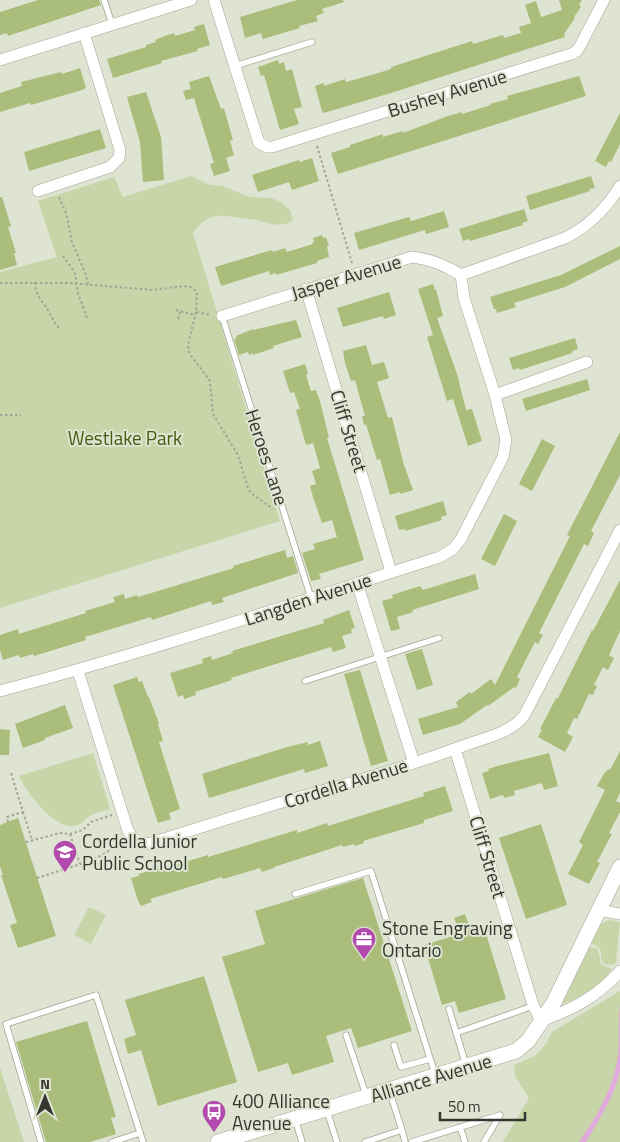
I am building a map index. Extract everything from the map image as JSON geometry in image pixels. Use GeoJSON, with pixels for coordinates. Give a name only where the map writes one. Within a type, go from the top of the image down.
{"type":"FeatureCollection","features":[{"type":"Feature","properties":{"kind":"street"},"geometry":{"type":"LineString","coordinates":[[0,60],[191,0]]}},
{"type":"Feature","properties":{"kind":"street"},"geometry":{"type":"LineString","coordinates":[[214,0],[235,66]]}},
{"type":"Feature","properties":{"kind":"street","name":"Bushey Avenue"},"geometry":{"type":"LineString","coordinates":[[235,66],[259,143],[272,147],[571,54],[580,46],[604,0]]}},
{"type":"Feature","properties":{"kind":"street"},"geometry":{"type":"LineString","coordinates":[[38,191],[110,167],[119,158],[120,150],[84,33]]}},
{"type":"Feature","properties":{"kind":"street"},"geometry":{"type":"LineString","coordinates":[[461,275],[578,232],[594,220],[609,203],[620,186]]}},
{"type":"Feature","properties":{"kind":"street","name":"Jasper Avenue"},"geometry":{"type":"LineString","coordinates":[[217,315],[412,257],[428,259],[446,266],[461,275]]}},
{"type":"Feature","properties":{"kind":"street","name":"Langden Avenue"},"geometry":{"type":"LineString","coordinates":[[0,691],[78,671],[357,584],[440,557],[453,549],[461,539],[503,457],[506,440],[495,395],[464,298],[461,275]]}},
{"type":"Feature","properties":{"kind":"street","name":"Cliff Street"},"geometry":{"type":"LineString","coordinates":[[306,289],[391,572]]}},
{"type":"Feature","properties":{"kind":"street"},"geometry":{"type":"LineString","coordinates":[[495,395],[587,362]]}},
{"type":"Feature","properties":{"kind":"street","name":"Cordella Avenue"},"geometry":{"type":"LineString","coordinates":[[78,671],[128,831],[138,843],[142,844],[414,764],[505,731],[517,724],[524,716],[620,530]]}},
{"type":"Feature","properties":{"kind":"street"},"geometry":{"type":"LineString","coordinates":[[357,584],[414,764]]}},
{"type":"Feature","properties":{"kind":"street","name":"Cliff Street"},"geometry":{"type":"LineString","coordinates":[[456,749],[534,1006],[541,1021]]}},
{"type":"Feature","properties":{"kind":"street","name":"Alliance Avenue"},"geometry":{"type":"LineString","coordinates":[[224,1141],[516,1051],[528,1041],[553,1004],[620,867]]}},
{"type":"Feature","properties":{"kind":"street"},"geometry":{"type":"LineString","coordinates":[[599,910],[620,914]]}},
{"type":"Feature","properties":{"kind":"street"},"geometry":{"type":"LineString","coordinates":[[541,1021],[561,1014],[594,997],[620,972]]}},
{"type":"Feature","properties":{"kind":"lane"},"geometry":{"type":"LineString","coordinates":[[104,0],[112,24]]}},
{"type":"Feature","properties":{"kind":"lane"},"geometry":{"type":"LineString","coordinates":[[235,66],[312,42]]}},
{"type":"Feature","properties":{"kind":"lane","name":"Heroes Lane"},"geometry":{"type":"LineString","coordinates":[[217,315],[286,517],[311,598]]}},
{"type":"Feature","properties":{"kind":"lane"},"geometry":{"type":"LineString","coordinates":[[305,681],[439,638]]}},
{"type":"Feature","properties":{"kind":"lane"},"geometry":{"type":"LineString","coordinates":[[294,894],[371,870],[435,1076]]}},
{"type":"Feature","properties":{"kind":"lane"},"geometry":{"type":"LineString","coordinates":[[41,1142],[6,1024],[96,996],[143,1142]]}},
{"type":"Feature","properties":{"kind":"lane"},"geometry":{"type":"LineString","coordinates":[[456,1032],[534,1006]]}},
{"type":"Feature","properties":{"kind":"lane"},"geometry":{"type":"LineString","coordinates":[[449,1009],[467,1067]]}},
{"type":"Feature","properties":{"kind":"lane"},"geometry":{"type":"LineString","coordinates":[[346,1035],[366,1097]]}},
{"type":"Feature","properties":{"kind":"lane"},"geometry":{"type":"LineString","coordinates":[[394,1044],[401,1068],[430,1059]]}},
{"type":"Feature","properties":{"kind":"lane"},"geometry":{"type":"LineString","coordinates":[[389,1090],[405,1142]]}},
{"type":"Feature","properties":{"kind":"lane"},"geometry":{"type":"LineString","coordinates":[[327,1109],[337,1142]]}},
{"type":"Feature","properties":{"kind":"lane"},"geometry":{"type":"LineString","coordinates":[[412,1142],[433,1139],[460,1127],[500,1115],[484,1142]]}},
{"type":"Feature","properties":{"kind":"lane"},"geometry":{"type":"LineString","coordinates":[[295,1118],[302,1142]]}},
{"type":"Feature","properties":{"kind":"lane"},"geometry":{"type":"LineString","coordinates":[[460,1127],[465,1142]]}},
{"type":"Feature","properties":{"kind":"lane"},"geometry":{"type":"LineString","coordinates":[[365,1142],[402,1130]]}},
{"type":"Feature","properties":{"kind":"lane"},"geometry":{"type":"LineString","coordinates":[[112,1142],[140,1133]]}},
{"type":"Feature","properties":{"kind":"path"},"geometry":{"type":"LineString","coordinates":[[316,144],[352,266]]}},
{"type":"Feature","properties":{"kind":"path"},"geometry":{"type":"LineString","coordinates":[[55,185],[66,213],[72,242],[88,284]]}},
{"type":"Feature","properties":{"kind":"path"},"geometry":{"type":"LineString","coordinates":[[63,256],[75,274],[87,318]]}},
{"type":"Feature","properties":{"kind":"path"},"geometry":{"type":"LineString","coordinates":[[0,282],[76,283],[153,290],[183,286],[191,287],[197,292],[188,349],[194,363],[210,382],[213,414],[238,455],[248,488],[266,504],[286,517]]}},
{"type":"Feature","properties":{"kind":"path"},"geometry":{"type":"LineString","coordinates":[[36,282],[35,290],[42,304],[59,328]]}},
{"type":"Feature","properties":{"kind":"path"},"geometry":{"type":"LineString","coordinates":[[176,310],[195,314],[217,315]]}},
{"type":"Feature","properties":{"kind":"path"},"geometry":{"type":"LineString","coordinates":[[178,318],[180,311]]}},
{"type":"Feature","properties":{"kind":"path"},"geometry":{"type":"LineString","coordinates":[[0,415],[21,415]]}},
{"type":"Feature","properties":{"kind":"path"},"geometry":{"type":"LineString","coordinates":[[11,773],[32,840]]}},
{"type":"Feature","properties":{"kind":"path"},"geometry":{"type":"LineString","coordinates":[[8,822],[6,817],[23,812]]}},
{"type":"Feature","properties":{"kind":"path"},"geometry":{"type":"LineString","coordinates":[[26,842],[60,833],[70,834],[83,830],[91,822],[115,814]]}},
{"type":"Feature","properties":{"kind":"path"},"geometry":{"type":"LineString","coordinates":[[70,834],[80,864]]}},
{"type":"Feature","properties":{"kind":"path"},"geometry":{"type":"LineString","coordinates":[[37,878],[93,860],[124,842]]}},
{"type":"Feature","properties":{"kind":"green space","name":"Westlake Park"},"geometry":{"type":"Polygon","coordinates":[[[191,176],[210,185],[222,186],[250,197],[272,198],[290,210],[293,220],[277,225],[253,219],[214,216],[198,226],[193,233],[280,521],[0,608],[0,272],[57,257],[38,201],[114,177],[123,197],[191,176]]]}},
{"type":"Feature","properties":{"kind":"green space"},"geometry":{"type":"Polygon","coordinates":[[[93,753],[110,809],[91,815],[75,826],[67,826],[50,816],[28,791],[19,776],[93,753]]]}},
{"type":"Feature","properties":{"kind":"green space"},"geometry":{"type":"Polygon","coordinates":[[[89,907],[106,915],[91,944],[74,935],[89,907]]]}},
{"type":"Feature","properties":{"kind":"green space"},"geometry":{"type":"Polygon","coordinates":[[[610,920],[620,922],[616,963],[610,965],[604,964],[599,948],[591,943],[600,926],[610,920]]]}},
{"type":"Feature","properties":{"kind":"green space"},"geometry":{"type":"Polygon","coordinates":[[[589,947],[598,949],[601,965],[612,969],[598,986],[564,1004],[563,1003],[589,947]]]}},
{"type":"Feature","properties":{"kind":"green space"},"geometry":{"type":"Polygon","coordinates":[[[620,991],[620,1142],[503,1142],[529,1098],[515,1076],[514,1065],[535,1056],[545,1045],[552,1032],[620,991]]]}},
{"type":"Feature","properties":{"kind":"green space"},"geometry":{"type":"Polygon","coordinates":[[[0,1068],[24,1142],[0,1142],[0,1068]]]}},
{"type":"Feature","properties":{"kind":"shaded area"},"geometry":{"type":"Polygon","coordinates":[[[620,1005],[620,1071],[606,1108],[586,1142],[579,1142],[599,1111],[613,1078],[618,1055],[620,1005]]]}},
{"type":"Feature","properties":{"kind":"building"},"geometry":{"type":"Polygon","coordinates":[[[38,0],[99,0],[101,5],[8,36],[7,33],[0,35],[0,12],[38,0]]]}},
{"type":"Feature","properties":{"kind":"building"},"geometry":{"type":"Polygon","coordinates":[[[297,0],[343,0],[344,2],[322,9],[324,13],[316,16],[318,21],[299,26],[300,28],[263,39],[261,33],[245,38],[240,17],[297,0]]]}},
{"type":"Feature","properties":{"kind":"building"},"geometry":{"type":"Polygon","coordinates":[[[559,0],[582,0],[579,5],[581,7],[564,34],[565,37],[394,92],[324,113],[322,111],[315,86],[324,83],[324,86],[345,79],[346,82],[375,74],[472,41],[473,44],[503,35],[504,38],[521,33],[519,27],[531,23],[525,5],[536,1],[541,17],[562,10],[559,0]]]}},
{"type":"Feature","properties":{"kind":"building"},"geometry":{"type":"Polygon","coordinates":[[[204,24],[210,45],[197,49],[198,51],[161,61],[162,63],[113,78],[107,59],[146,47],[146,45],[156,42],[155,40],[174,33],[175,36],[195,30],[194,27],[204,24]]]}},
{"type":"Feature","properties":{"kind":"building"},"geometry":{"type":"Polygon","coordinates":[[[278,60],[279,64],[284,62],[286,71],[292,69],[302,107],[294,109],[299,124],[280,130],[264,75],[261,76],[258,67],[278,60]]]}},
{"type":"Feature","properties":{"kind":"building"},"geometry":{"type":"Polygon","coordinates":[[[80,68],[86,88],[31,105],[30,103],[0,112],[0,93],[22,86],[21,82],[61,72],[62,74],[80,68]]]}},
{"type":"Feature","properties":{"kind":"building"},"geometry":{"type":"Polygon","coordinates":[[[209,76],[221,109],[224,108],[233,140],[230,141],[234,155],[226,158],[230,171],[214,176],[210,164],[214,163],[194,98],[186,100],[183,91],[191,89],[189,82],[209,76]]]}},
{"type":"Feature","properties":{"kind":"building"},"geometry":{"type":"Polygon","coordinates":[[[579,76],[586,96],[338,174],[331,153],[350,147],[350,145],[383,134],[383,137],[403,131],[403,133],[448,116],[462,112],[462,114],[508,99],[507,96],[579,76]]]}},
{"type":"Feature","properties":{"kind":"building"},"geometry":{"type":"Polygon","coordinates":[[[146,92],[161,137],[164,180],[143,182],[140,142],[127,97],[146,92]]]}},
{"type":"Feature","properties":{"kind":"building"},"geometry":{"type":"Polygon","coordinates":[[[620,113],[620,144],[611,162],[609,161],[606,167],[595,161],[620,113]]]}},
{"type":"Feature","properties":{"kind":"building"},"geometry":{"type":"Polygon","coordinates":[[[100,129],[106,148],[29,171],[24,152],[100,129]]]}},
{"type":"Feature","properties":{"kind":"building"},"geometry":{"type":"Polygon","coordinates":[[[312,158],[319,181],[292,190],[289,182],[258,192],[252,175],[299,160],[300,162],[312,158]]]}},
{"type":"Feature","properties":{"kind":"building"},"geometry":{"type":"Polygon","coordinates":[[[591,176],[595,188],[589,189],[590,191],[530,210],[526,196],[591,176]]]}},
{"type":"Feature","properties":{"kind":"building"},"geometry":{"type":"Polygon","coordinates":[[[0,197],[2,197],[11,226],[8,227],[16,253],[14,253],[17,265],[0,270],[0,197]]]}},
{"type":"Feature","properties":{"kind":"building"},"geometry":{"type":"Polygon","coordinates":[[[524,209],[528,221],[522,223],[523,225],[470,241],[469,239],[463,241],[459,229],[524,209]]]}},
{"type":"Feature","properties":{"kind":"building"},"geometry":{"type":"Polygon","coordinates":[[[444,211],[449,227],[426,234],[425,230],[359,250],[354,233],[409,217],[411,221],[444,211]]]}},
{"type":"Feature","properties":{"kind":"building"},"geometry":{"type":"Polygon","coordinates":[[[322,235],[323,238],[326,237],[329,246],[327,246],[329,257],[317,261],[317,263],[276,275],[276,273],[270,275],[269,271],[221,286],[215,267],[272,250],[273,252],[285,248],[287,252],[313,244],[313,238],[322,235]]]}},
{"type":"Feature","properties":{"kind":"building"},"geometry":{"type":"Polygon","coordinates":[[[620,246],[620,259],[565,287],[514,303],[516,307],[497,313],[496,309],[494,309],[490,297],[561,275],[620,246]]]}},
{"type":"Feature","properties":{"kind":"building"},"geometry":{"type":"Polygon","coordinates":[[[433,284],[443,316],[437,318],[457,374],[466,410],[472,409],[482,441],[468,446],[453,399],[447,401],[427,337],[433,335],[418,289],[433,284]]]}},
{"type":"Feature","properties":{"kind":"building"},"geometry":{"type":"Polygon","coordinates":[[[389,292],[396,315],[384,319],[383,316],[343,327],[337,308],[389,292]]]}},
{"type":"Feature","properties":{"kind":"building"},"geometry":{"type":"Polygon","coordinates":[[[296,320],[302,337],[273,346],[274,348],[253,355],[253,353],[249,355],[248,352],[239,355],[234,339],[237,338],[236,336],[253,329],[296,320]]]}},
{"type":"Feature","properties":{"kind":"building"},"geometry":{"type":"Polygon","coordinates":[[[575,338],[578,349],[572,351],[572,353],[520,370],[519,368],[513,370],[509,358],[575,338]]]}},
{"type":"Feature","properties":{"kind":"building"},"geometry":{"type":"Polygon","coordinates":[[[366,345],[372,365],[384,362],[389,378],[377,382],[388,418],[392,417],[403,462],[413,490],[400,494],[400,492],[390,495],[380,459],[377,460],[366,424],[364,425],[362,416],[365,416],[355,380],[351,381],[345,363],[343,351],[366,345]]]}},
{"type":"Feature","properties":{"kind":"building"},"geometry":{"type":"Polygon","coordinates":[[[305,364],[311,391],[316,390],[320,401],[329,438],[327,438],[364,560],[319,574],[321,579],[311,581],[302,553],[315,549],[313,544],[337,537],[332,520],[322,523],[313,497],[310,486],[316,484],[312,471],[320,468],[313,443],[306,445],[296,410],[300,409],[294,392],[290,393],[283,371],[305,364]]]}},
{"type":"Feature","properties":{"kind":"building"},"geometry":{"type":"Polygon","coordinates":[[[587,379],[590,390],[526,411],[522,399],[587,379]]]}},
{"type":"Feature","properties":{"kind":"building"},"geometry":{"type":"Polygon","coordinates":[[[620,432],[620,475],[591,531],[594,533],[588,546],[584,544],[539,633],[543,635],[538,644],[535,642],[517,677],[520,679],[516,688],[514,687],[460,724],[423,735],[418,719],[458,707],[456,702],[470,692],[471,694],[491,679],[495,685],[570,536],[567,535],[620,432]]]}},
{"type":"Feature","properties":{"kind":"building"},"geometry":{"type":"Polygon","coordinates":[[[542,439],[555,446],[532,491],[519,484],[542,439]]]}},
{"type":"Feature","properties":{"kind":"building"},"geometry":{"type":"Polygon","coordinates":[[[443,501],[447,515],[441,517],[442,520],[405,531],[405,529],[399,530],[395,516],[443,501]]]}},
{"type":"Feature","properties":{"kind":"building"},"geometry":{"type":"Polygon","coordinates":[[[504,514],[517,521],[495,566],[481,559],[504,514]]]}},
{"type":"Feature","properties":{"kind":"building"},"geometry":{"type":"Polygon","coordinates":[[[285,550],[287,558],[293,556],[298,573],[222,598],[224,602],[212,605],[211,601],[152,620],[151,617],[85,637],[86,640],[34,656],[33,654],[20,658],[19,655],[3,660],[0,650],[0,635],[18,629],[19,634],[115,602],[113,597],[124,594],[125,599],[137,595],[138,597],[234,568],[233,566],[285,550]]]}},
{"type":"Feature","properties":{"kind":"building"},"geometry":{"type":"Polygon","coordinates":[[[475,574],[479,589],[412,610],[413,612],[397,617],[400,629],[391,631],[382,601],[393,598],[392,595],[420,586],[423,590],[475,574]]]}},
{"type":"Feature","properties":{"kind":"building"},"geometry":{"type":"Polygon","coordinates":[[[620,580],[620,631],[609,655],[614,658],[608,670],[603,667],[594,685],[597,686],[593,695],[589,694],[577,719],[574,718],[567,733],[573,737],[565,752],[538,737],[542,730],[540,729],[620,580]]]}},
{"type":"Feature","properties":{"kind":"building"},"geometry":{"type":"Polygon","coordinates":[[[349,610],[355,628],[351,629],[352,633],[342,636],[346,648],[333,652],[331,647],[231,678],[232,680],[195,692],[196,695],[184,699],[183,695],[178,697],[170,673],[203,663],[202,659],[211,656],[212,660],[233,653],[232,651],[324,623],[323,620],[349,610]]]}},
{"type":"Feature","properties":{"kind":"building"},"geometry":{"type":"Polygon","coordinates":[[[422,649],[433,685],[417,690],[405,654],[422,649]]]}},
{"type":"Feature","properties":{"kind":"building"},"geometry":{"type":"Polygon","coordinates":[[[360,670],[388,761],[371,766],[344,674],[360,670]]]}},
{"type":"Feature","properties":{"kind":"building"},"geometry":{"type":"Polygon","coordinates":[[[137,677],[139,682],[142,681],[159,723],[163,741],[159,742],[180,809],[169,813],[171,819],[158,823],[113,685],[137,677]]]}},
{"type":"Feature","properties":{"kind":"building"},"geometry":{"type":"Polygon","coordinates":[[[65,705],[73,728],[23,748],[15,724],[65,705]]]}},
{"type":"Feature","properties":{"kind":"building"},"geometry":{"type":"Polygon","coordinates":[[[0,729],[10,730],[9,755],[0,755],[0,729]]]}},
{"type":"Feature","properties":{"kind":"building"},"geometry":{"type":"Polygon","coordinates":[[[320,741],[328,766],[305,773],[304,769],[209,798],[202,774],[287,747],[308,742],[308,745],[320,741]]]}},
{"type":"Feature","properties":{"kind":"building"},"geometry":{"type":"Polygon","coordinates":[[[620,751],[620,793],[616,801],[620,803],[620,812],[609,833],[612,834],[597,862],[600,863],[589,884],[568,874],[583,845],[579,842],[605,790],[597,786],[605,772],[608,769],[610,770],[620,751]]]}},
{"type":"Feature","properties":{"kind":"building"},"geometry":{"type":"Polygon","coordinates":[[[549,753],[558,786],[544,790],[542,783],[514,791],[515,795],[504,798],[503,795],[490,799],[482,773],[501,765],[549,753]]]}},
{"type":"Feature","properties":{"kind":"building"},"geometry":{"type":"Polygon","coordinates":[[[445,786],[453,811],[424,820],[424,823],[363,841],[364,843],[355,846],[354,844],[343,847],[342,845],[262,872],[260,868],[223,879],[222,877],[150,899],[152,902],[141,906],[138,901],[131,878],[139,876],[139,874],[208,855],[208,857],[297,830],[297,833],[327,823],[328,826],[424,796],[423,793],[445,786]]]}},
{"type":"Feature","properties":{"kind":"building"},"geometry":{"type":"Polygon","coordinates":[[[18,818],[56,936],[18,948],[10,925],[17,923],[1,875],[3,875],[0,866],[0,825],[18,818]]]}},
{"type":"Feature","properties":{"kind":"building"},"geometry":{"type":"Polygon","coordinates":[[[541,824],[567,905],[526,919],[499,838],[541,824]]]}},
{"type":"Feature","properties":{"kind":"building"},"geometry":{"type":"Polygon","coordinates":[[[363,878],[412,1031],[358,1048],[351,1028],[326,1036],[334,1062],[292,1075],[288,1063],[258,1072],[222,957],[265,944],[255,911],[363,878]]]}},
{"type":"Feature","properties":{"kind":"building"},"geometry":{"type":"Polygon","coordinates":[[[465,914],[471,931],[484,927],[506,999],[459,1013],[455,1001],[442,1005],[424,945],[460,934],[454,918],[465,914]]]}},
{"type":"Feature","properties":{"kind":"building"},"geometry":{"type":"Polygon","coordinates":[[[204,976],[237,1082],[158,1106],[141,1050],[128,1054],[124,1039],[136,1035],[125,1000],[204,976]]]}},
{"type":"Feature","properties":{"kind":"building"},"geometry":{"type":"Polygon","coordinates":[[[87,1021],[116,1117],[111,1118],[116,1134],[90,1142],[46,1142],[16,1042],[87,1021]]]}},
{"type":"Feature","properties":{"kind":"place","name":"Cordella Junior Public School"},"geometry":{"type":"Point","coordinates":[65,873]}},
{"type":"Feature","properties":{"kind":"place","name":"Stone Engraving Ontario"},"geometry":{"type":"Point","coordinates":[364,960]}},
{"type":"Feature","properties":{"kind":"place","name":"400 Alliance Avenue"},"geometry":{"type":"Point","coordinates":[214,1133]}}]}
